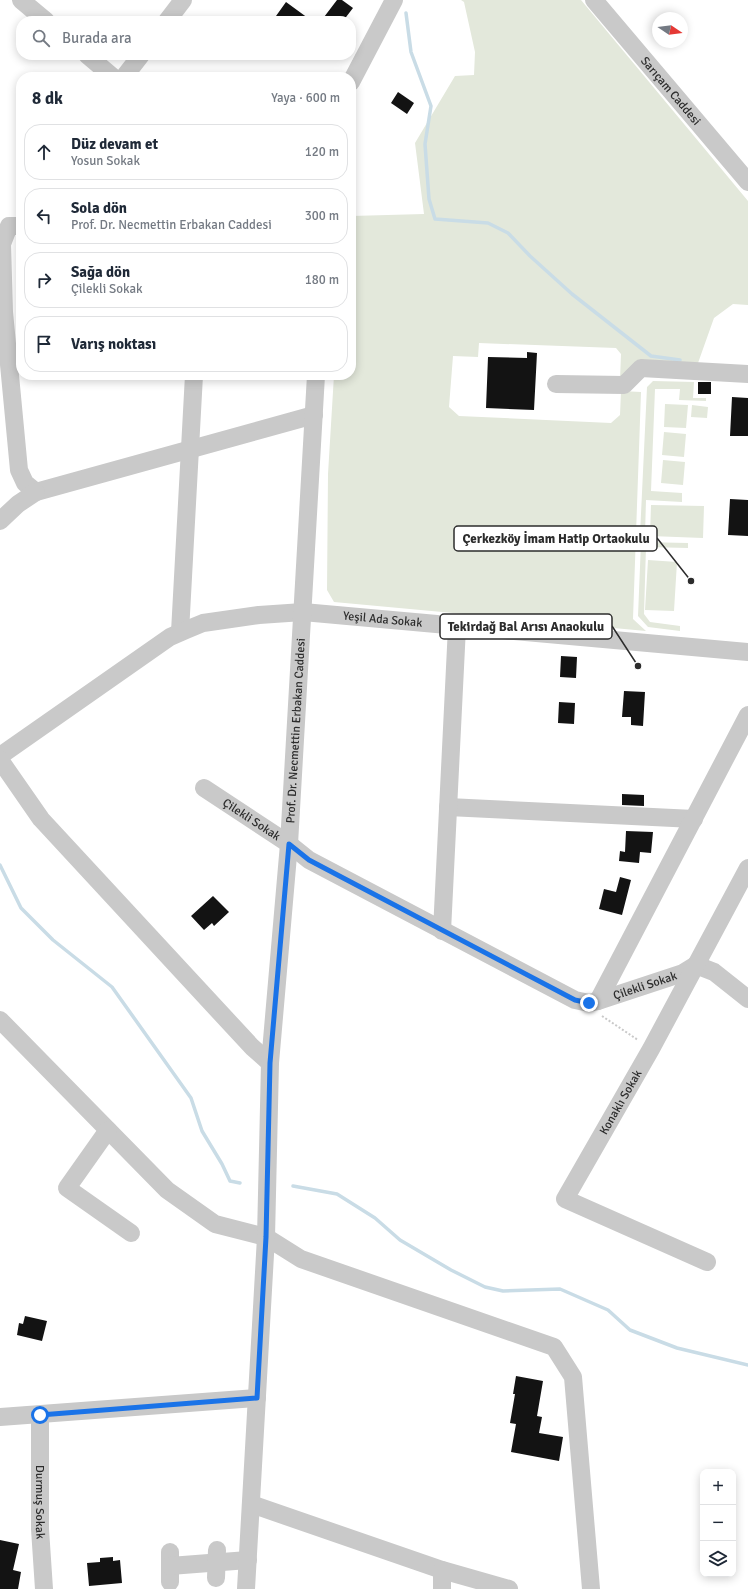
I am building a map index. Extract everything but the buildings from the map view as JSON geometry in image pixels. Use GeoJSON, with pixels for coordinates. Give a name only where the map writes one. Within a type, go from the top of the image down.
{"type":"FeatureCollection","features":[{"type":"Feature","properties":{"kind":"street"},"geometry":{"type":"LineString","coordinates":[[21,0],[40,16]]}},
{"type":"Feature","properties":{"kind":"street"},"geometry":{"type":"LineString","coordinates":[[171,16],[182,0]]}},
{"type":"Feature","properties":{"kind":"street"},"geometry":{"type":"LineString","coordinates":[[356,72],[394,0]]}},
{"type":"Feature","properties":{"kind":"street","name":"Sarıçam Caddesi"},"geometry":{"type":"LineString","coordinates":[[594,0],[748,182]]}},
{"type":"Feature","properties":{"kind":"street"},"geometry":{"type":"LineString","coordinates":[[93,60],[108,72]]}},
{"type":"Feature","properties":{"kind":"street"},"geometry":{"type":"LineString","coordinates":[[128,72],[136,60]]}},
{"type":"Feature","properties":{"kind":"street"},"geometry":{"type":"LineString","coordinates":[[16,226],[9,226],[2,244],[2,312],[19,470],[25,483],[36,492]]}},
{"type":"Feature","properties":{"kind":"street"},"geometry":{"type":"LineString","coordinates":[[556,384],[624,385],[641,368],[748,374]]}},
{"type":"Feature","properties":{"kind":"street"},"geometry":{"type":"LineString","coordinates":[[180,632],[194,380]]}},
{"type":"Feature","properties":{"kind":"street","name":"Prof. Dr. Necmettin Erbakan Caddesi"},"geometry":{"type":"LineString","coordinates":[[246,1589],[266,1237],[270,1063],[289,844],[316,380]]}},
{"type":"Feature","properties":{"kind":"street"},"geometry":{"type":"LineString","coordinates":[[0,521],[18,504],[36,492],[314,415]]}},
{"type":"Feature","properties":{"kind":"street","name":"Yeşil Ada Sokak"},"geometry":{"type":"LineString","coordinates":[[0,756],[170,637],[203,623],[259,615],[303,612],[748,652]]}},
{"type":"Feature","properties":{"kind":"street"},"geometry":{"type":"LineString","coordinates":[[442,930],[457,627]]}},
{"type":"Feature","properties":{"kind":"street"},"geometry":{"type":"LineString","coordinates":[[593,1002],[694,819],[748,715]]}},
{"type":"Feature","properties":{"kind":"street"},"geometry":{"type":"LineString","coordinates":[[0,760],[41,819],[252,1047],[270,1063]]}},
{"type":"Feature","properties":{"kind":"street","name":"Çilekli Sokak"},"geometry":{"type":"LineString","coordinates":[[204,788],[289,844],[309,860],[575,1000],[593,1002],[683,973],[696,965]]}},
{"type":"Feature","properties":{"kind":"street"},"geometry":{"type":"LineString","coordinates":[[448,807],[694,819]]}},
{"type":"Feature","properties":{"kind":"street","name":"Konaklı Sokak"},"geometry":{"type":"LineString","coordinates":[[707,1262],[565,1199],[651,1049],[747,875]]}},
{"type":"Feature","properties":{"kind":"street"},"geometry":{"type":"LineString","coordinates":[[696,965],[714,972],[748,999]]}},
{"type":"Feature","properties":{"kind":"street"},"geometry":{"type":"LineString","coordinates":[[0,1020],[167,1190],[215,1224],[266,1237],[301,1259],[554,1347],[573,1377],[592,1589]]}},
{"type":"Feature","properties":{"kind":"street"},"geometry":{"type":"LineString","coordinates":[[108,1130],[67,1188],[131,1233]]}},
{"type":"Feature","properties":{"kind":"street"},"geometry":{"type":"LineString","coordinates":[[0,1417],[257,1398]]}},
{"type":"Feature","properties":{"kind":"street","name":"Durmuş Sokak"},"geometry":{"type":"LineString","coordinates":[[40,1415],[40,1529],[44,1589]]}},
{"type":"Feature","properties":{"kind":"street"},"geometry":{"type":"LineString","coordinates":[[250,1504],[442,1570],[509,1589]]}},
{"type":"Feature","properties":{"kind":"street"},"geometry":{"type":"LineString","coordinates":[[170,1567],[217,1564],[248,1560]]}},
{"type":"Feature","properties":{"kind":"street"},"geometry":{"type":"LineString","coordinates":[[442,1570],[442,1589]]}},
{"type":"Feature","properties":{"kind":"path"},"geometry":{"type":"LineString","coordinates":[[593,1002],[595,1011],[651,1049]]}},
{"type":"Feature","properties":{"kind":"shaded area"},"geometry":{"type":"Polygon","coordinates":[[[461,0],[581,0],[748,201],[748,305],[733,304],[714,318],[698,363],[620,380],[621,354],[616,348],[479,343],[478,357],[453,356],[449,407],[459,416],[611,423],[620,415],[621,391],[641,392],[633,619],[646,631],[334,602],[327,590],[328,474],[334,380],[356,380],[356,216],[424,214],[415,143],[455,76],[474,75],[475,52],[464,2],[461,0]]]}},
{"type":"Feature","properties":{"kind":"shaded area"},"geometry":{"type":"Polygon","coordinates":[[[653,381],[694,382],[693,398],[706,398],[706,401],[679,400],[680,389],[655,389],[651,491],[682,493],[682,502],[646,500],[645,535],[640,535],[647,387],[653,381]]]}},
{"type":"Feature","properties":{"kind":"shaded area"},"geometry":{"type":"Polygon","coordinates":[[[665,404],[688,405],[686,428],[664,427],[665,404]]]}},
{"type":"Feature","properties":{"kind":"shaded area"},"geometry":{"type":"Polygon","coordinates":[[[692,405],[708,407],[707,418],[691,417],[692,405]]]}},
{"type":"Feature","properties":{"kind":"shaded area"},"geometry":{"type":"Polygon","coordinates":[[[664,432],[686,434],[684,457],[662,455],[664,432]]]}},
{"type":"Feature","properties":{"kind":"shaded area"},"geometry":{"type":"Polygon","coordinates":[[[663,460],[685,462],[683,485],[661,483],[663,460]]]}},
{"type":"Feature","properties":{"kind":"shaded area"},"geometry":{"type":"Polygon","coordinates":[[[651,505],[704,506],[703,538],[650,536],[651,505]]]}},
{"type":"Feature","properties":{"kind":"shaded area"},"geometry":{"type":"Polygon","coordinates":[[[641,542],[688,543],[688,548],[646,547],[644,614],[650,622],[680,626],[680,631],[648,627],[638,616],[641,542]]]}},
{"type":"Feature","properties":{"kind":"shaded area"},"geometry":{"type":"Polygon","coordinates":[[[648,560],[677,562],[674,611],[645,610],[648,560]]]}},
{"type":"Feature","properties":{"kind":"waterway"},"geometry":{"type":"LineString","coordinates":[[406,13],[411,52],[431,106],[425,144],[429,199],[435,219],[488,223],[508,233],[530,256],[572,294],[651,356],[680,360]]}},
{"type":"Feature","properties":{"kind":"waterway"},"geometry":{"type":"LineString","coordinates":[[0,865],[21,908],[53,940],[112,987],[191,1098],[202,1131],[222,1164],[230,1181],[240,1183]]}},
{"type":"Feature","properties":{"kind":"waterway"},"geometry":{"type":"LineString","coordinates":[[293,1186],[337,1194],[375,1218],[400,1240],[451,1270],[485,1287],[503,1291],[560,1289],[608,1310],[630,1330],[677,1348],[748,1365]]}},
{"type":"Feature","properties":{"kind":"place","name":"Çerkezköy İmam Hatip Ortaokulu"},"geometry":{"type":"Point","coordinates":[691,581]}},
{"type":"Feature","properties":{"kind":"place","name":"Tekirdağ Bal Arısı Anaokulu"},"geometry":{"type":"Point","coordinates":[638,666]}},
{"type":"Feature","properties":{"kind":"route"},"geometry":{"type":"LineString","coordinates":[[40,1415],[257,1398],[266,1237],[270,1063],[289,844],[309,860],[575,1000],[589,1003]]}}]}
